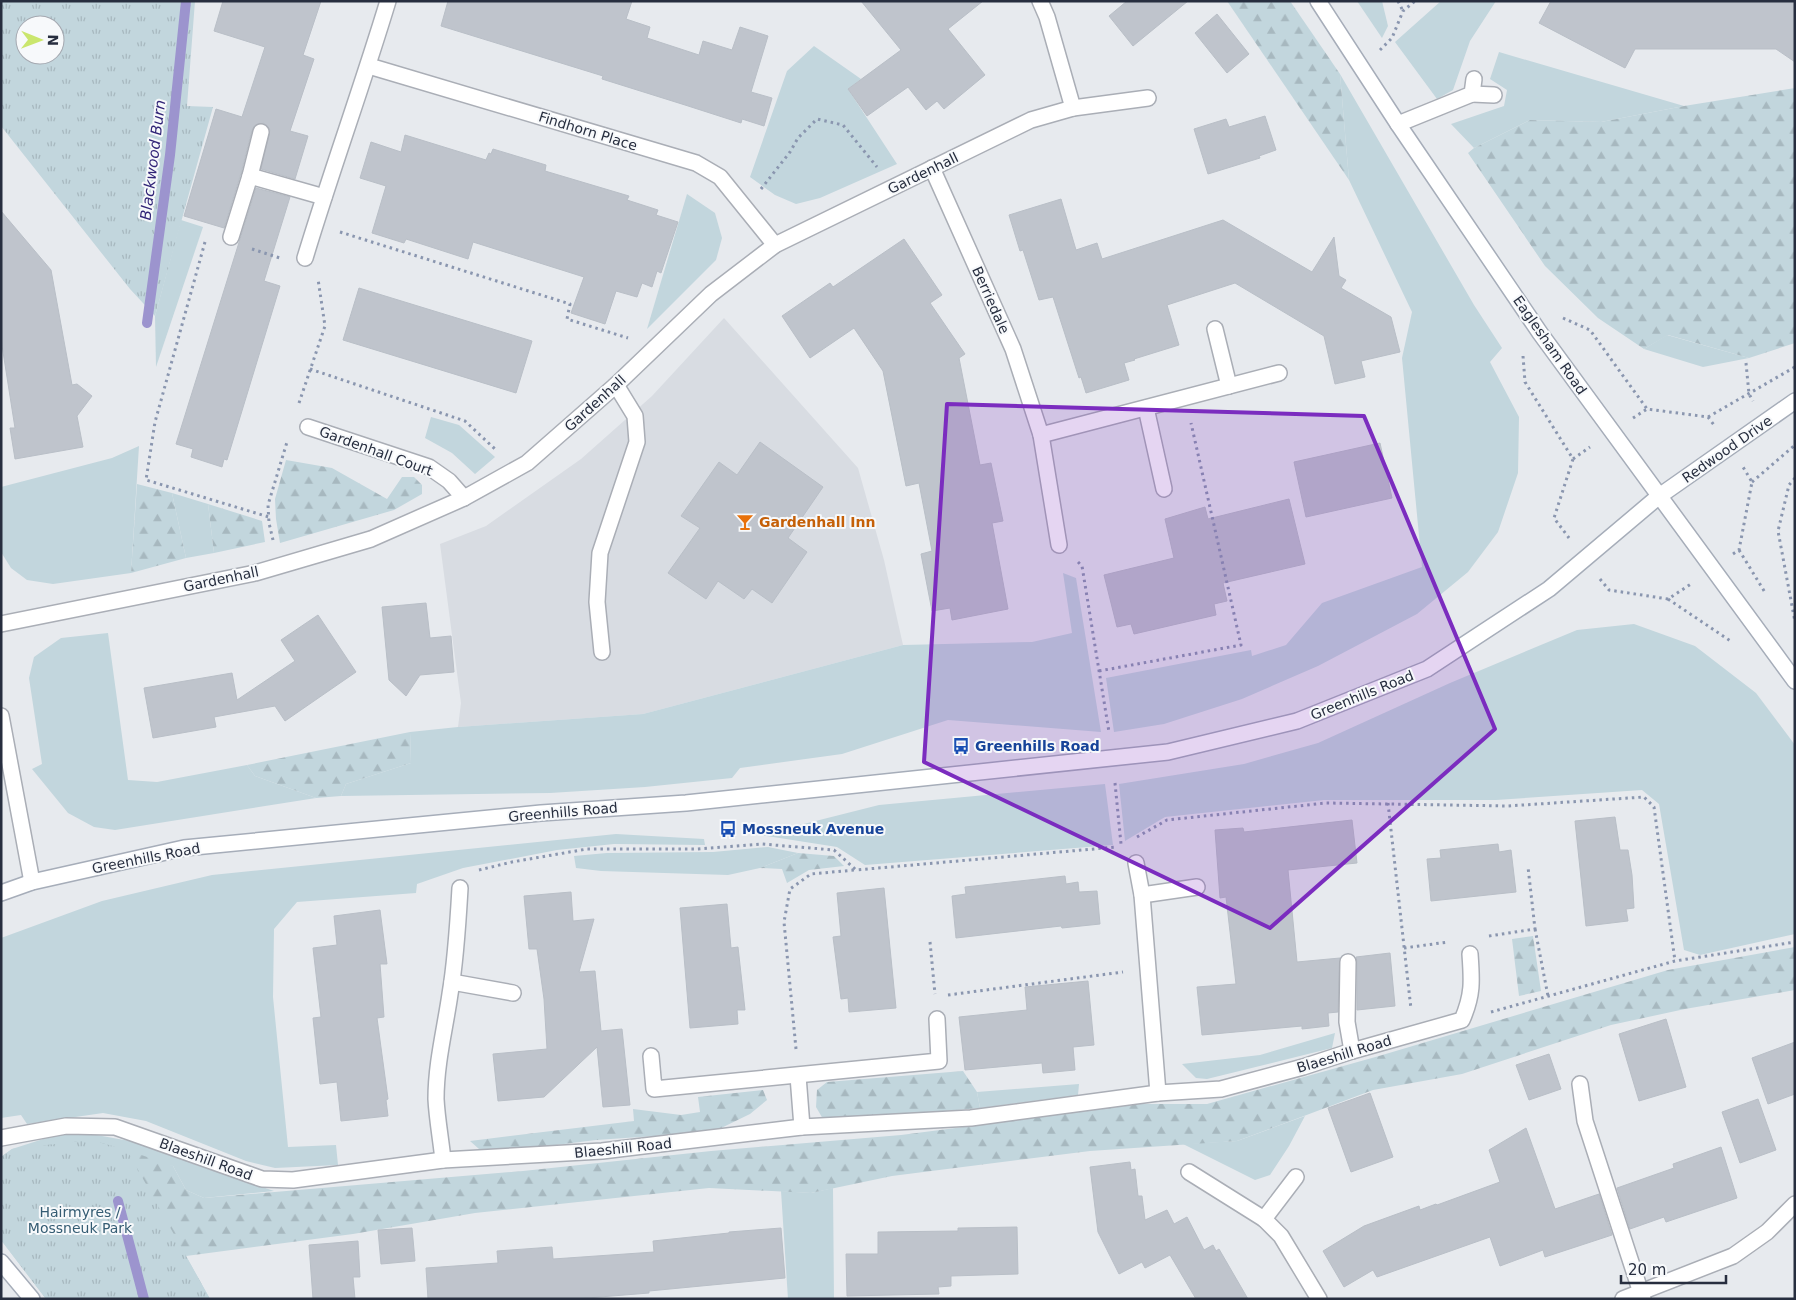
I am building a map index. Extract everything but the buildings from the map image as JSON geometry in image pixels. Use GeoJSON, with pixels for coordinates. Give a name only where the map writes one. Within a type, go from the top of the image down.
{"type":"FeatureCollection","features":[{"type":"Feature","properties":{"kind":"street"},"geometry":{"type":"LineString","coordinates":[[305,258],[388,1]]}},
{"type":"Feature","properties":{"kind":"street"},"geometry":{"type":"LineString","coordinates":[[1040,1],[1047,16],[1073,108]]}},
{"type":"Feature","properties":{"kind":"street","name":"Eaglesham Road"},"geometry":{"type":"LineString","coordinates":[[1318,1],[1398,124],[1540,333],[1658,497],[1795,681]]}},
{"type":"Feature","properties":{"kind":"street","name":"Findhorn Place"},"geometry":{"type":"LineString","coordinates":[[368,66],[696,163],[720,177],[775,245]]}},
{"type":"Feature","properties":{"kind":"street"},"geometry":{"type":"LineString","coordinates":[[1472,94],[1474,79]]}},
{"type":"Feature","properties":{"kind":"street"},"geometry":{"type":"LineString","coordinates":[[1398,124],[1472,94],[1494,95]]}},
{"type":"Feature","properties":{"kind":"street","name":"Gardenhall"},"geometry":{"type":"LineString","coordinates":[[1,624],[255,573],[372,539],[464,498],[527,463],[616,385],[711,294],[775,245],[1032,120],[1073,108],[1148,98]]}},
{"type":"Feature","properties":{"kind":"street"},"geometry":{"type":"LineString","coordinates":[[231,237],[250,176],[261,132]]}},
{"type":"Feature","properties":{"kind":"street","name":"Berriedale"},"geometry":{"type":"LineString","coordinates":[[932,168],[1013,349],[1041,435],[1059,545]]}},
{"type":"Feature","properties":{"kind":"street"},"geometry":{"type":"LineString","coordinates":[[250,176],[324,197]]}},
{"type":"Feature","properties":{"kind":"street"},"geometry":{"type":"LineString","coordinates":[[1215,329],[1229,386]]}},
{"type":"Feature","properties":{"kind":"street"},"geometry":{"type":"LineString","coordinates":[[1041,435],[1279,374]]}},
{"type":"Feature","properties":{"kind":"street"},"geometry":{"type":"LineString","coordinates":[[602,652],[597,602],[600,553],[637,442],[635,416],[616,385]]}},
{"type":"Feature","properties":{"kind":"street","name":"Redwood Drive"},"geometry":{"type":"LineString","coordinates":[[1658,497],[1795,401]]}},
{"type":"Feature","properties":{"kind":"street"},"geometry":{"type":"LineString","coordinates":[[1146,408],[1164,489]]}},
{"type":"Feature","properties":{"kind":"street","name":"Gardenhall Court"},"geometry":{"type":"LineString","coordinates":[[308,427],[429,467],[449,481],[464,498]]}},
{"type":"Feature","properties":{"kind":"street","name":"Greenhills Road"},"geometry":{"type":"LineString","coordinates":[[1,893],[32,882],[184,848],[541,813],[686,803],[1168,752],[1297,721],[1427,669],[1549,589],[1658,497]]}},
{"type":"Feature","properties":{"kind":"street"},"geometry":{"type":"LineString","coordinates":[[1,716],[32,882]]}},
{"type":"Feature","properties":{"kind":"street"},"geometry":{"type":"LineString","coordinates":[[1136,864],[1142,895],[1158,1093]]}},
{"type":"Feature","properties":{"kind":"street"},"geometry":{"type":"LineString","coordinates":[[1142,895],[1197,887]]}},
{"type":"Feature","properties":{"kind":"street"},"geometry":{"type":"LineString","coordinates":[[443,1160],[436,1100],[437,1079],[441,1042],[452,982],[460,888]]}},
{"type":"Feature","properties":{"kind":"street"},"geometry":{"type":"LineString","coordinates":[[1462,1020],[1469,1003],[1472,986],[1470,954]]}},
{"type":"Feature","properties":{"kind":"street"},"geometry":{"type":"LineString","coordinates":[[1348,962],[1347,1022],[1352,1051]]}},
{"type":"Feature","properties":{"kind":"street"},"geometry":{"type":"LineString","coordinates":[[452,982],[513,993]]}},
{"type":"Feature","properties":{"kind":"street"},"geometry":{"type":"LineString","coordinates":[[651,1056],[654,1089],[939,1061],[937,1018]]}},
{"type":"Feature","properties":{"kind":"street","name":"Blaeshill Road"},"geometry":{"type":"LineString","coordinates":[[1,1138],[66,1126],[115,1127],[262,1178],[293,1180],[443,1160],[602,1151],[802,1127],[971,1118],[1158,1093],[1221,1089],[1462,1020]]}},
{"type":"Feature","properties":{"kind":"street"},"geometry":{"type":"LineString","coordinates":[[798,1076],[802,1127]]}},
{"type":"Feature","properties":{"kind":"street"},"geometry":{"type":"LineString","coordinates":[[1580,1084],[1584,1121],[1643,1296]]}},
{"type":"Feature","properties":{"kind":"street"},"geometry":{"type":"LineString","coordinates":[[1189,1172],[1264,1219],[1281,1236],[1319,1299]]}},
{"type":"Feature","properties":{"kind":"street"},"geometry":{"type":"LineString","coordinates":[[1264,1219],[1296,1177]]}},
{"type":"Feature","properties":{"kind":"street"},"geometry":{"type":"LineString","coordinates":[[1623,1299],[1643,1296],[1733,1256],[1767,1232],[1795,1204]]}},
{"type":"Feature","properties":{"kind":"street"},"geometry":{"type":"LineString","coordinates":[[1,1262],[32,1299]]}},
{"type":"Feature","properties":{"kind":"path"},"geometry":{"type":"LineString","coordinates":[[1398,1],[1403,11]]}},
{"type":"Feature","properties":{"kind":"path"},"geometry":{"type":"LineString","coordinates":[[1362,67],[1392,38],[1403,11],[1415,1]]}},
{"type":"Feature","properties":{"kind":"path"},"geometry":{"type":"LineString","coordinates":[[746,209],[790,152],[798,138],[817,119],[843,125],[893,187]]}},
{"type":"Feature","properties":{"kind":"path"},"geometry":{"type":"LineString","coordinates":[[315,225],[570,304],[567,319],[656,347]]}},
{"type":"Feature","properties":{"kind":"path"},"geometry":{"type":"LineString","coordinates":[[268,517],[146,480],[154,422],[206,235],[231,237],[253,249],[284,259],[305,258]]}},
{"type":"Feature","properties":{"kind":"path"},"geometry":{"type":"LineString","coordinates":[[1518,299],[1590,330],[1647,409]]}},
{"type":"Feature","properties":{"kind":"path"},"geometry":{"type":"LineString","coordinates":[[1523,354],[1525,382],[1573,459]]}},
{"type":"Feature","properties":{"kind":"path"},"geometry":{"type":"LineString","coordinates":[[1708,417],[1795,366]]}},
{"type":"Feature","properties":{"kind":"path"},"geometry":{"type":"LineString","coordinates":[[310,369],[465,421],[516,469]]}},
{"type":"Feature","properties":{"kind":"path"},"geometry":{"type":"LineString","coordinates":[[1099,671],[1241,645],[1185,398]]}},
{"type":"Feature","properties":{"kind":"path"},"geometry":{"type":"LineString","coordinates":[[1752,482],[1795,445]]}},
{"type":"Feature","properties":{"kind":"path"},"geometry":{"type":"LineString","coordinates":[[1795,478],[1789,485],[1778,531],[1795,622]]}},
{"type":"Feature","properties":{"kind":"path"},"geometry":{"type":"LineString","coordinates":[[1059,545],[1082,566],[1112,757],[1122,847]]}},
{"type":"Feature","properties":{"kind":"path"},"geometry":{"type":"LineString","coordinates":[[1136,838],[1167,820],[1326,803],[1508,806],[1644,797],[1654,807],[1675,961]]}},
{"type":"Feature","properties":{"kind":"path"},"geometry":{"type":"LineString","coordinates":[[1388,803],[1414,1034]]}},
{"type":"Feature","properties":{"kind":"path"},"geometry":{"type":"LineString","coordinates":[[798,1076],[784,922],[790,889],[810,874],[1122,847],[1129,842]]}},
{"type":"Feature","properties":{"kind":"path"},"geometry":{"type":"LineString","coordinates":[[460,888],[461,874],[512,862],[587,849],[697,848],[762,844],[834,850],[856,870]]}},
{"type":"Feature","properties":{"kind":"path"},"geometry":{"type":"LineString","coordinates":[[1528,867],[1535,929],[1548,996]]}},
{"type":"Feature","properties":{"kind":"path"},"geometry":{"type":"LineString","coordinates":[[1488,936],[1535,929]]}},
{"type":"Feature","properties":{"kind":"path"},"geometry":{"type":"LineString","coordinates":[[930,942],[937,1018]]}},
{"type":"Feature","properties":{"kind":"path"},"geometry":{"type":"LineString","coordinates":[[1404,948],[1451,942]]}},
{"type":"Feature","properties":{"kind":"path"},"geometry":{"type":"LineString","coordinates":[[1462,1020],[1675,961],[1795,942]]}},
{"type":"Feature","properties":{"kind":"path"},"geometry":{"type":"LineString","coordinates":[[935,996],[1148,969]]}},
{"type":"Feature","properties":{"kind":"highlighted area"},"geometry":{"type":"Polygon","coordinates":[[[947,404],[1364,416],[1495,729],[1270,928],[924,762],[947,404]]]}},
{"type":"Feature","properties":{"kind":"shaded area"},"geometry":{"type":"Polygon","coordinates":[[[724,318],[858,468],[884,560],[903,645],[643,714],[458,727],[461,703],[440,544],[486,526],[581,459],[652,396],[724,318]]]}},
{"type":"Feature","properties":{"kind":"green space"},"geometry":{"type":"Polygon","coordinates":[[[1,1],[195,1],[187,106],[213,107],[155,316],[130,289],[1,126],[1,1]]]}},
{"type":"Feature","properties":{"kind":"green space"},"geometry":{"type":"Polygon","coordinates":[[[1227,1],[1290,1],[1340,74],[1349,180],[1227,1]]]}},
{"type":"Feature","properties":{"kind":"green space"},"geometry":{"type":"Polygon","coordinates":[[[1357,1],[1382,1],[1388,26],[1382,38],[1357,1]]]}},
{"type":"Feature","properties":{"kind":"green space"},"geometry":{"type":"Polygon","coordinates":[[[1441,1],[1496,1],[1470,41],[1453,90],[1437,99],[1395,42],[1441,1]]]}},
{"type":"Feature","properties":{"kind":"green space"},"geometry":{"type":"Polygon","coordinates":[[[814,46],[861,79],[848,89],[897,164],[820,198],[796,204],[775,195],[750,177],[787,71],[814,46]]]}},
{"type":"Feature","properties":{"kind":"green space"},"geometry":{"type":"Polygon","coordinates":[[[1499,52],[1684,106],[1601,122],[1530,120],[1474,148],[1451,124],[1504,106],[1507,90],[1490,79],[1499,52]]]}},
{"type":"Feature","properties":{"kind":"green space"},"geometry":{"type":"Polygon","coordinates":[[[1340,74],[1474,305],[1502,348],[1490,362],[1519,417],[1518,473],[1498,532],[1468,572],[1417,614],[1318,666],[1242,699],[1164,724],[1114,732],[1106,678],[1251,650],[1252,656],[1286,645],[1322,603],[1422,567],[1402,358],[1412,312],[1349,180],[1340,74]]]}},
{"type":"Feature","properties":{"kind":"green space"},"geometry":{"type":"Polygon","coordinates":[[[1795,88],[1795,343],[1749,358],[1668,335],[1644,349],[1598,318],[1545,266],[1468,153],[1474,148],[1530,120],[1601,122],[1795,88]]]}},
{"type":"Feature","properties":{"kind":"green space"},"geometry":{"type":"Polygon","coordinates":[[[687,194],[715,213],[722,238],[716,260],[647,329],[687,194]]]}},
{"type":"Feature","properties":{"kind":"green space"},"geometry":{"type":"Polygon","coordinates":[[[181,220],[203,227],[156,367],[155,316],[181,220]]]}},
{"type":"Feature","properties":{"kind":"green space"},"geometry":{"type":"Polygon","coordinates":[[[1667,335],[1749,358],[1703,367],[1644,349],[1667,335]]]}},
{"type":"Feature","properties":{"kind":"green space"},"geometry":{"type":"Polygon","coordinates":[[[431,417],[459,425],[495,457],[475,474],[452,453],[425,438],[431,417]]]}},
{"type":"Feature","properties":{"kind":"green space"},"geometry":{"type":"Polygon","coordinates":[[[139,446],[131,573],[53,584],[27,580],[11,568],[1,552],[1,487],[112,458],[139,446]]]}},
{"type":"Feature","properties":{"kind":"green space"},"geometry":{"type":"Polygon","coordinates":[[[286,460],[332,468],[387,499],[402,477],[414,477],[422,485],[422,494],[394,510],[280,543],[275,499],[286,460]]]}},
{"type":"Feature","properties":{"kind":"green space"},"geometry":{"type":"Polygon","coordinates":[[[137,484],[172,493],[186,558],[131,573],[137,484]]]}},
{"type":"Feature","properties":{"kind":"green space"},"geometry":{"type":"Polygon","coordinates":[[[172,493],[208,504],[214,553],[186,558],[172,493]]]}},
{"type":"Feature","properties":{"kind":"green space"},"geometry":{"type":"Polygon","coordinates":[[[208,504],[262,521],[265,542],[214,553],[208,504]]]}},
{"type":"Feature","properties":{"kind":"green space"},"geometry":{"type":"Polygon","coordinates":[[[1063,573],[1076,578],[1101,732],[948,720],[842,754],[740,768],[732,778],[645,787],[550,793],[341,796],[346,784],[411,763],[410,732],[643,714],[903,645],[1032,642],[1072,633],[1063,573]]]}},
{"type":"Feature","properties":{"kind":"green space"},"geometry":{"type":"Polygon","coordinates":[[[1634,624],[1695,646],[1756,693],[1795,745],[1795,934],[1700,955],[1684,950],[1659,804],[1642,790],[1496,800],[1324,800],[1165,817],[1125,841],[1119,784],[1244,764],[1318,743],[1450,683],[1577,630],[1634,624]]]}},
{"type":"Feature","properties":{"kind":"green space"},"geometry":{"type":"Polygon","coordinates":[[[108,633],[128,780],[157,782],[247,765],[255,776],[316,798],[115,830],[94,827],[68,813],[32,769],[42,764],[29,678],[34,657],[61,638],[108,633]]]}},
{"type":"Feature","properties":{"kind":"green space"},"geometry":{"type":"Polygon","coordinates":[[[410,732],[411,763],[346,784],[341,796],[316,798],[255,776],[247,765],[410,732]]]}},
{"type":"Feature","properties":{"kind":"green space"},"geometry":{"type":"Polygon","coordinates":[[[1105,784],[1113,845],[865,865],[837,847],[760,835],[879,805],[1105,784]]]}},
{"type":"Feature","properties":{"kind":"green space"},"geometry":{"type":"Polygon","coordinates":[[[616,834],[704,839],[705,845],[614,844],[557,850],[463,868],[417,884],[416,893],[297,902],[274,929],[273,997],[288,1147],[336,1145],[338,1165],[275,1168],[246,1161],[146,1121],[103,1113],[27,1124],[21,1115],[1,1118],[1,938],[102,901],[212,875],[616,834]]]}},
{"type":"Feature","properties":{"kind":"green space"},"geometry":{"type":"Polygon","coordinates":[[[768,847],[798,853],[760,868],[728,875],[601,871],[576,868],[574,856],[607,853],[713,852],[768,847]]]}},
{"type":"Feature","properties":{"kind":"green space"},"geometry":{"type":"Polygon","coordinates":[[[798,853],[834,856],[844,866],[809,870],[787,883],[782,869],[760,868],[798,853]]]}},
{"type":"Feature","properties":{"kind":"green space"},"geometry":{"type":"Polygon","coordinates":[[[1533,936],[1541,991],[1519,996],[1512,939],[1533,936]]]}},
{"type":"Feature","properties":{"kind":"green space"},"geometry":{"type":"Polygon","coordinates":[[[1795,947],[1795,990],[1685,1009],[1611,1025],[1462,1074],[1373,1090],[1237,1141],[1090,1151],[892,1176],[811,1193],[709,1188],[475,1213],[353,1234],[186,1256],[210,1299],[46,1299],[1,1240],[1,1157],[12,1149],[91,1140],[173,1166],[186,1190],[204,1198],[523,1171],[711,1151],[901,1135],[1141,1104],[1207,1104],[1379,1056],[1668,970],[1795,947]]]}},
{"type":"Feature","properties":{"kind":"green space"},"geometry":{"type":"Polygon","coordinates":[[[1335,1033],[1332,1048],[1207,1079],[1196,1078],[1182,1064],[1260,1055],[1335,1033]]]}},
{"type":"Feature","properties":{"kind":"green space"},"geometry":{"type":"Polygon","coordinates":[[[963,1071],[977,1092],[980,1108],[888,1116],[823,1119],[816,1107],[817,1090],[827,1082],[963,1071]]]}},
{"type":"Feature","properties":{"kind":"green space"},"geometry":{"type":"Polygon","coordinates":[[[1079,1084],[1078,1095],[980,1108],[977,1092],[1079,1084]]]}},
{"type":"Feature","properties":{"kind":"green space"},"geometry":{"type":"Polygon","coordinates":[[[763,1090],[767,1100],[750,1114],[713,1132],[596,1140],[501,1152],[479,1149],[470,1141],[634,1121],[633,1109],[681,1115],[700,1112],[698,1097],[763,1090]]]}},
{"type":"Feature","properties":{"kind":"green space"},"geometry":{"type":"Polygon","coordinates":[[[1305,1116],[1289,1146],[1270,1175],[1255,1180],[1183,1144],[1237,1141],[1305,1116]]]}},
{"type":"Feature","properties":{"kind":"green space"},"geometry":{"type":"Polygon","coordinates":[[[62,1133],[91,1134],[141,1143],[196,1165],[274,1191],[204,1198],[186,1190],[173,1166],[12,1149],[62,1133]]]}},
{"type":"Feature","properties":{"kind":"green space","name":"Hairmyres / Mossneuk Park"},"geometry":{"type":"Polygon","coordinates":[[[91,1140],[127,1150],[210,1299],[46,1299],[1,1240],[1,1157],[12,1149],[91,1140]]]}},
{"type":"Feature","properties":{"kind":"green space"},"geometry":{"type":"Polygon","coordinates":[[[833,1188],[834,1299],[788,1299],[781,1191],[811,1193],[833,1188]]]}},
{"type":"Feature","properties":{"kind":"waterway","name":"Blackwood Burn"},"geometry":{"type":"LineString","coordinates":[[147,323],[170,155],[186,1]]}},
{"type":"Feature","properties":{"kind":"waterway","name":"Blackwood Burn"},"geometry":{"type":"LineString","coordinates":[[118,1201],[144,1299]]}},
{"type":"Feature","properties":{"kind":"place","name":"Gardenhall Inn"},"geometry":{"type":"Point","coordinates":[745,522]}},
{"type":"Feature","properties":{"kind":"place","name":"Greenhills Road"},"geometry":{"type":"Point","coordinates":[961,746]}},
{"type":"Feature","properties":{"kind":"place","name":"Mossneuk Avenue"},"geometry":{"type":"Point","coordinates":[728,829]}}]}
